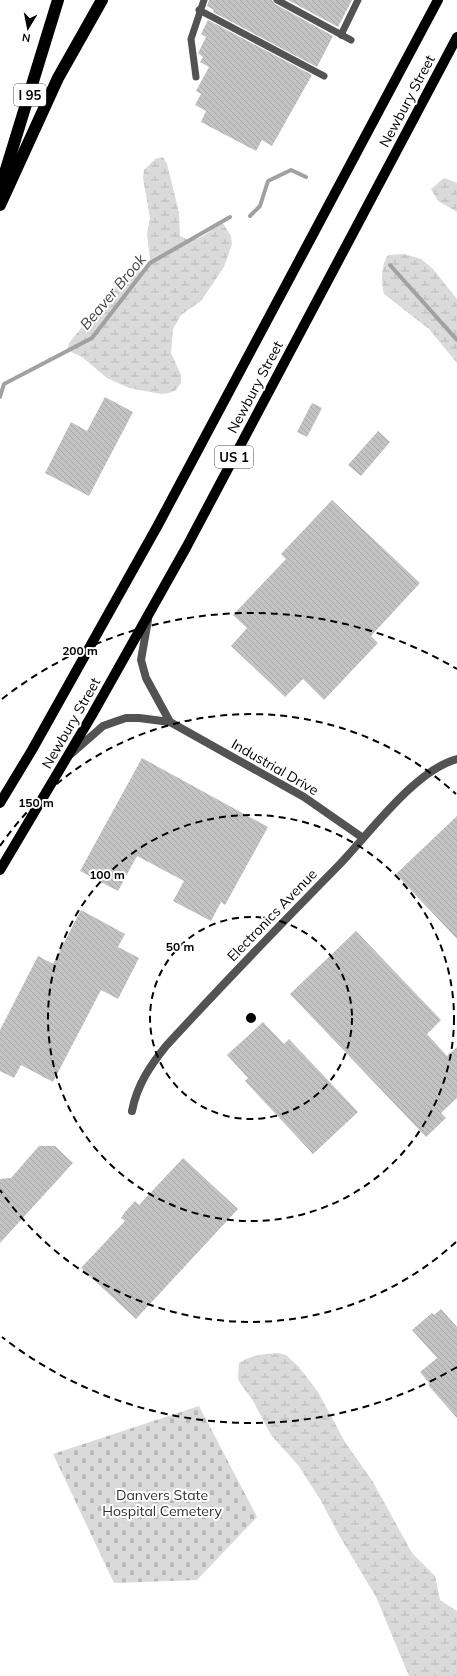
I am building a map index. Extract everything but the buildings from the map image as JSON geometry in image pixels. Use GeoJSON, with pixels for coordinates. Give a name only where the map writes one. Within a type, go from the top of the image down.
{"type":"FeatureCollection","features":[{"type":"Feature","properties":{"kind":"highway","name":"I 95"},"geometry":{"type":"LineString","coordinates":[[0,189],[58,0]]}},
{"type":"Feature","properties":{"kind":"highway"},"geometry":{"type":"LineString","coordinates":[[0,205],[58,78],[102,0]]}},
{"type":"Feature","properties":{"kind":"main road","name":"Newbury Street"},"geometry":{"type":"LineString","coordinates":[[0,803],[32,750],[158,525],[438,0]]}},
{"type":"Feature","properties":{"kind":"main road","name":"Newbury Street"},"geometry":{"type":"LineString","coordinates":[[0,870],[67,757],[149,613],[264,402],[321,291],[457,37]]}},
{"type":"Feature","properties":{"kind":"street"},"geometry":{"type":"LineString","coordinates":[[149,613],[141,660],[146,678],[170,722]]}},
{"type":"Feature","properties":{"kind":"street","name":"Industrial Drive"},"geometry":{"type":"LineString","coordinates":[[67,757],[103,726],[117,721],[126,718],[139,718],[170,722],[304,797],[363,838]]}},
{"type":"Feature","properties":{"kind":"street","name":"Electronics Avenue"},"geometry":{"type":"LineString","coordinates":[[132,1111],[135,1097],[147,1070],[166,1046],[390,809],[428,773],[444,762],[457,759]]}},
{"type":"Feature","properties":{"kind":"lane"},"geometry":{"type":"LineString","coordinates":[[196,77],[191,39],[204,0]]}},
{"type":"Feature","properties":{"kind":"lane"},"geometry":{"type":"LineString","coordinates":[[277,0],[351,40]]}},
{"type":"Feature","properties":{"kind":"lane"},"geometry":{"type":"LineString","coordinates":[[341,35],[358,0]]}},
{"type":"Feature","properties":{"kind":"lane"},"geometry":{"type":"LineString","coordinates":[[200,10],[324,76]]}},
{"type":"Feature","properties":{"kind":"green space"},"geometry":{"type":"Polygon","coordinates":[[[163,157],[167,164],[179,212],[180,236],[186,239],[197,239],[222,222],[231,236],[232,244],[224,267],[201,301],[181,315],[173,329],[171,353],[181,375],[181,383],[176,390],[161,394],[129,388],[107,378],[82,357],[67,350],[69,343],[120,280],[149,267],[150,259],[147,234],[150,218],[143,178],[144,170],[155,159],[163,157]]]}},
{"type":"Feature","properties":{"kind":"green space"},"geometry":{"type":"Polygon","coordinates":[[[444,178],[457,183],[457,212],[438,201],[431,189],[444,178]]]}},
{"type":"Feature","properties":{"kind":"green space"},"geometry":{"type":"Polygon","coordinates":[[[404,254],[421,259],[433,269],[457,299],[457,363],[429,329],[384,294],[382,274],[384,263],[388,255],[404,254]]]}},
{"type":"Feature","properties":{"kind":"green space"},"geometry":{"type":"Polygon","coordinates":[[[278,1353],[286,1355],[298,1366],[318,1392],[345,1442],[373,1482],[412,1553],[435,1576],[440,1600],[457,1611],[457,1676],[409,1676],[376,1597],[339,1535],[320,1499],[298,1465],[271,1435],[252,1399],[238,1379],[239,1363],[263,1354],[278,1353]]]}},
{"type":"Feature","properties":{"kind":"green space","name":"Danvers State Hospital Cemetery"},"geometry":{"type":"Polygon","coordinates":[[[199,1406],[257,1517],[197,1580],[114,1583],[53,1454],[199,1406]]]}},
{"type":"Feature","properties":{"kind":"waterway","name":"Beaver Brook"},"geometry":{"type":"LineString","coordinates":[[250,216],[260,206],[268,181],[291,170],[306,177]]}},
{"type":"Feature","properties":{"kind":"waterway","name":"Beaver Brook"},"geometry":{"type":"LineString","coordinates":[[0,397],[4,384],[92,338],[150,263],[230,217]]}},
{"type":"Feature","properties":{"kind":"waterway","name":"Beaver Brook"},"geometry":{"type":"LineString","coordinates":[[390,265],[457,340]]}}]}
